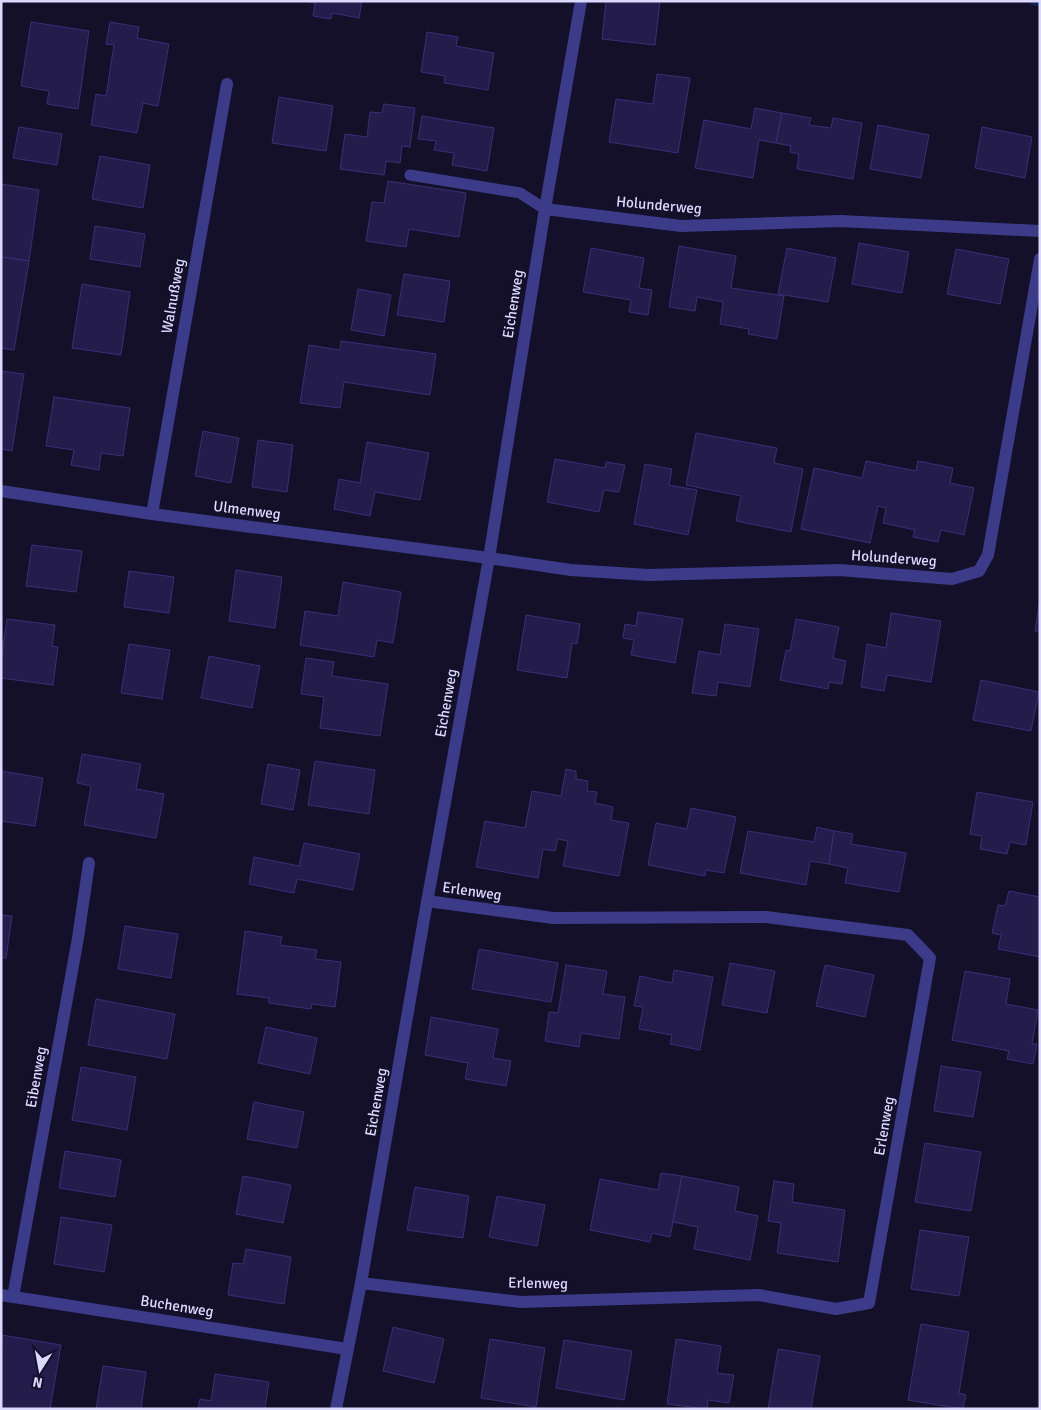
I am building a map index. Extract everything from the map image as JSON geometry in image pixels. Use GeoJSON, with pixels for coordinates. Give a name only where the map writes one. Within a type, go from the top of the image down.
{"type":"FeatureCollection","features":[{"type":"Feature","properties":{"kind":"street","name":"Eichenweg"},"geometry":{"type":"LineString","coordinates":[[336,1409],[360,1284],[489,558],[545,209],[581,1]]}},
{"type":"Feature","properties":{"kind":"street","name":"Walnußweg"},"geometry":{"type":"LineString","coordinates":[[152,514],[227,84]]}},
{"type":"Feature","properties":{"kind":"street","name":"Holunderweg"},"geometry":{"type":"LineString","coordinates":[[545,209],[681,226],[842,221],[1040,231]]}},
{"type":"Feature","properties":{"kind":"street","name":"Holunderweg"},"geometry":{"type":"LineString","coordinates":[[489,558],[571,570],[648,575],[838,570],[952,579],[979,571],[988,555],[1040,259]]}},
{"type":"Feature","properties":{"kind":"street","name":"Ulmenweg"},"geometry":{"type":"LineString","coordinates":[[1,491],[152,514],[489,558]]}},
{"type":"Feature","properties":{"kind":"street","name":"Eibenweg"},"geometry":{"type":"LineString","coordinates":[[7,1296],[78,938],[89,863]]}},
{"type":"Feature","properties":{"kind":"street","name":"Erlenweg"},"geometry":{"type":"LineString","coordinates":[[360,1284],[521,1302],[759,1295],[836,1309],[869,1303],[930,958],[908,935],[766,917],[553,918],[427,901]]}},
{"type":"Feature","properties":{"kind":"street","name":"Buchenweg"},"geometry":{"type":"LineString","coordinates":[[7,1296],[347,1349]]}},
{"type":"Feature","properties":{"kind":"lane"},"geometry":{"type":"LineString","coordinates":[[410,175],[520,193],[545,209]]}},
{"type":"Feature","properties":{"kind":"building"},"geometry":{"type":"Polygon","coordinates":[[[304,1],[362,1],[359,18],[332,13],[331,19],[313,16],[315,3],[304,1]]]}},
{"type":"Feature","properties":{"kind":"building"},"geometry":{"type":"Polygon","coordinates":[[[606,1],[660,1],[655,45],[602,39],[606,1]]]}},
{"type":"Feature","properties":{"kind":"building"},"geometry":{"type":"Polygon","coordinates":[[[31,22],[89,31],[78,109],[47,104],[49,91],[21,86],[31,22]]]}},
{"type":"Feature","properties":{"kind":"building"},"geometry":{"type":"Polygon","coordinates":[[[110,22],[139,27],[137,38],[169,44],[158,106],[143,103],[137,133],[91,125],[96,94],[106,96],[114,45],[106,44],[110,22]]]}},
{"type":"Feature","properties":{"kind":"building"},"geometry":{"type":"Polygon","coordinates":[[[427,32],[458,37],[456,46],[494,53],[488,90],[444,83],[445,76],[421,72],[427,32]]]}},
{"type":"Feature","properties":{"kind":"building"},"geometry":{"type":"Polygon","coordinates":[[[657,74],[690,78],[678,153],[609,142],[616,99],[653,104],[657,74]]]}},
{"type":"Feature","properties":{"kind":"building"},"geometry":{"type":"Polygon","coordinates":[[[279,97],[333,106],[326,151],[272,143],[279,97]]]}},
{"type":"Feature","properties":{"kind":"building"},"geometry":{"type":"Polygon","coordinates":[[[384,104],[415,108],[410,147],[402,146],[400,163],[386,161],[384,175],[340,169],[345,134],[367,137],[370,112],[382,113],[384,104]]]}},
{"type":"Feature","properties":{"kind":"building"},"geometry":{"type":"Polygon","coordinates":[[[755,108],[782,113],[776,143],[759,140],[753,178],[695,168],[704,120],[751,129],[755,108]]]}},
{"type":"Feature","properties":{"kind":"building"},"geometry":{"type":"Polygon","coordinates":[[[782,113],[811,118],[809,125],[831,128],[833,118],[862,123],[853,179],[797,169],[799,154],[790,152],[791,146],[776,143],[782,113]]]}},
{"type":"Feature","properties":{"kind":"building"},"geometry":{"type":"Polygon","coordinates":[[[422,116],[494,128],[487,171],[452,165],[454,153],[434,150],[436,141],[418,139],[422,116]]]}},
{"type":"Feature","properties":{"kind":"building"},"geometry":{"type":"Polygon","coordinates":[[[878,125],[929,135],[921,178],[870,169],[878,125]]]}},
{"type":"Feature","properties":{"kind":"building"},"geometry":{"type":"Polygon","coordinates":[[[19,127],[62,134],[57,165],[13,158],[19,127]]]}},
{"type":"Feature","properties":{"kind":"building"},"geometry":{"type":"Polygon","coordinates":[[[982,127],[1032,137],[1025,178],[975,168],[982,127]]]}},
{"type":"Feature","properties":{"kind":"building"},"geometry":{"type":"Polygon","coordinates":[[[100,156],[150,165],[143,208],[92,199],[100,156]]]}},
{"type":"Feature","properties":{"kind":"building"},"geometry":{"type":"Polygon","coordinates":[[[388,181],[466,193],[459,237],[409,229],[406,247],[366,241],[372,202],[384,203],[388,181]]]}},
{"type":"Feature","properties":{"kind":"building"},"geometry":{"type":"Polygon","coordinates":[[[1,184],[39,190],[29,261],[1,257],[1,184]]]}},
{"type":"Feature","properties":{"kind":"building"},"geometry":{"type":"Polygon","coordinates":[[[95,226],[145,234],[140,267],[90,259],[95,226]]]}},
{"type":"Feature","properties":{"kind":"building"},"geometry":{"type":"Polygon","coordinates":[[[859,243],[909,252],[902,293],[852,284],[859,243]]]}},
{"type":"Feature","properties":{"kind":"building"},"geometry":{"type":"Polygon","coordinates":[[[679,246],[736,256],[731,288],[784,296],[777,339],[748,334],[749,329],[720,324],[723,302],[697,297],[695,311],[669,307],[679,246]]]}},
{"type":"Feature","properties":{"kind":"building"},"geometry":{"type":"Polygon","coordinates":[[[591,248],[644,258],[639,288],[652,290],[648,315],[629,312],[631,300],[583,292],[591,248]]]}},
{"type":"Feature","properties":{"kind":"building"},"geometry":{"type":"Polygon","coordinates":[[[787,248],[836,258],[828,302],[778,294],[787,248]]]}},
{"type":"Feature","properties":{"kind":"building"},"geometry":{"type":"Polygon","coordinates":[[[956,249],[1009,259],[1000,304],[947,294],[956,249]]]}},
{"type":"Feature","properties":{"kind":"building"},"geometry":{"type":"Polygon","coordinates":[[[1,257],[29,261],[14,350],[1,348],[1,257]]]}},
{"type":"Feature","properties":{"kind":"building"},"geometry":{"type":"Polygon","coordinates":[[[404,274],[450,281],[444,322],[397,315],[404,274]]]}},
{"type":"Feature","properties":{"kind":"building"},"geometry":{"type":"Polygon","coordinates":[[[82,284],[130,292],[121,355],[72,348],[82,284]]]}},
{"type":"Feature","properties":{"kind":"building"},"geometry":{"type":"Polygon","coordinates":[[[358,289],[391,295],[384,336],[351,330],[358,289]]]}},
{"type":"Feature","properties":{"kind":"building"},"geometry":{"type":"Polygon","coordinates":[[[341,341],[436,354],[430,395],[344,382],[340,408],[300,403],[309,345],[340,350],[341,341]]]}},
{"type":"Feature","properties":{"kind":"building"},"geometry":{"type":"Polygon","coordinates":[[[1,371],[24,374],[12,451],[1,449],[1,371]]]}},
{"type":"Feature","properties":{"kind":"building"},"geometry":{"type":"Polygon","coordinates":[[[54,397],[130,408],[123,456],[101,453],[99,470],[71,465],[74,450],[46,446],[54,397]]]}},
{"type":"Feature","properties":{"kind":"building"},"geometry":{"type":"Polygon","coordinates":[[[203,431],[239,438],[231,483],[195,476],[203,431]]]}},
{"type":"Feature","properties":{"kind":"building"},"geometry":{"type":"Polygon","coordinates":[[[696,433],[777,448],[774,463],[803,469],[791,532],[736,521],[741,496],[686,485],[696,433]]]}},
{"type":"Feature","properties":{"kind":"building"},"geometry":{"type":"Polygon","coordinates":[[[258,440],[293,445],[287,492],[252,487],[258,440]]]}},
{"type":"Feature","properties":{"kind":"building"},"geometry":{"type":"Polygon","coordinates":[[[367,442],[429,453],[420,500],[375,492],[370,516],[334,509],[339,479],[360,483],[367,442]]]}},
{"type":"Feature","properties":{"kind":"building"},"geometry":{"type":"Polygon","coordinates":[[[555,459],[605,468],[606,462],[625,465],[619,492],[604,490],[599,512],[547,502],[555,459]]]}},
{"type":"Feature","properties":{"kind":"building"},"geometry":{"type":"Polygon","coordinates":[[[866,461],[916,471],[918,461],[953,468],[950,483],[974,488],[964,535],[941,530],[938,542],[913,537],[915,530],[883,523],[886,508],[878,506],[870,543],[801,529],[814,468],[862,478],[866,461]]]}},
{"type":"Feature","properties":{"kind":"building"},"geometry":{"type":"Polygon","coordinates":[[[645,464],[672,469],[669,485],[697,490],[688,535],[634,524],[645,464]]]}},
{"type":"Feature","properties":{"kind":"building"},"geometry":{"type":"Polygon","coordinates":[[[32,545],[82,551],[76,592],[26,586],[32,545]]]}},
{"type":"Feature","properties":{"kind":"building"},"geometry":{"type":"Polygon","coordinates":[[[236,570],[282,577],[275,628],[229,621],[236,570]]]}},
{"type":"Feature","properties":{"kind":"building"},"geometry":{"type":"Polygon","coordinates":[[[129,571],[174,577],[169,613],[124,607],[129,571]]]}},
{"type":"Feature","properties":{"kind":"building"},"geometry":{"type":"Polygon","coordinates":[[[343,582],[401,592],[393,643],[377,640],[374,657],[300,645],[305,611],[338,616],[343,582]]]}},
{"type":"Feature","properties":{"kind":"building"},"geometry":{"type":"Polygon","coordinates":[[[1040,599],[1040,631],[1035,631],[1040,599]]]}},
{"type":"Feature","properties":{"kind":"building"},"geometry":{"type":"Polygon","coordinates":[[[638,612],[683,619],[675,663],[631,655],[634,640],[623,638],[625,624],[636,626],[638,612]]]}},
{"type":"Feature","properties":{"kind":"building"},"geometry":{"type":"Polygon","coordinates":[[[891,613],[941,621],[931,682],[887,675],[884,691],[861,687],[867,644],[886,648],[891,613]]]}},
{"type":"Feature","properties":{"kind":"building"},"geometry":{"type":"Polygon","coordinates":[[[526,615],[580,624],[577,644],[572,643],[567,678],[517,670],[526,615]]]}},
{"type":"Feature","properties":{"kind":"building"},"geometry":{"type":"Polygon","coordinates":[[[7,619],[55,625],[52,646],[58,647],[53,685],[1,678],[1,661],[7,619]]]}},
{"type":"Feature","properties":{"kind":"building"},"geometry":{"type":"Polygon","coordinates":[[[796,619],[839,627],[833,658],[846,661],[842,684],[829,682],[828,689],[780,680],[786,650],[790,651],[796,619]]]}},
{"type":"Feature","properties":{"kind":"building"},"geometry":{"type":"Polygon","coordinates":[[[725,624],[759,629],[750,687],[718,682],[716,696],[692,693],[699,651],[720,655],[725,624]]]}},
{"type":"Feature","properties":{"kind":"building"},"geometry":{"type":"Polygon","coordinates":[[[129,644],[170,650],[162,699],[121,693],[129,644]]]}},
{"type":"Feature","properties":{"kind":"building"},"geometry":{"type":"Polygon","coordinates":[[[209,656],[260,666],[252,708],[201,698],[209,656]]]}},
{"type":"Feature","properties":{"kind":"building"},"geometry":{"type":"Polygon","coordinates":[[[306,658],[334,662],[332,676],[388,684],[380,736],[320,728],[324,697],[301,694],[306,658]]]}},
{"type":"Feature","properties":{"kind":"building"},"geometry":{"type":"Polygon","coordinates":[[[981,680],[1039,692],[1031,731],[973,720],[981,680]]]}},
{"type":"Feature","properties":{"kind":"building"},"geometry":{"type":"Polygon","coordinates":[[[82,754],[141,764],[136,789],[164,794],[156,838],[84,825],[91,786],[77,783],[82,754]]]}},
{"type":"Feature","properties":{"kind":"building"},"geometry":{"type":"Polygon","coordinates":[[[315,761],[375,770],[369,814],[308,805],[315,761]]]}},
{"type":"Feature","properties":{"kind":"building"},"geometry":{"type":"Polygon","coordinates":[[[268,764],[300,770],[293,810],[261,804],[268,764]]]}},
{"type":"Feature","properties":{"kind":"building"},"geometry":{"type":"Polygon","coordinates":[[[566,769],[576,771],[576,779],[588,781],[587,791],[597,792],[595,803],[613,807],[611,820],[629,823],[619,876],[563,866],[568,841],[558,839],[555,851],[543,849],[538,878],[476,867],[485,821],[525,828],[532,791],[561,796],[566,769]]]}},
{"type":"Feature","properties":{"kind":"building"},"geometry":{"type":"Polygon","coordinates":[[[1,771],[43,778],[35,826],[1,821],[1,771]]]}},
{"type":"Feature","properties":{"kind":"building"},"geometry":{"type":"Polygon","coordinates":[[[977,792],[1033,802],[1026,845],[1010,842],[1007,854],[980,849],[982,836],[970,834],[977,792]]]}},
{"type":"Feature","properties":{"kind":"building"},"geometry":{"type":"Polygon","coordinates":[[[691,808],[736,817],[724,873],[706,870],[705,876],[648,865],[656,823],[687,829],[691,808]]]}},
{"type":"Feature","properties":{"kind":"building"},"geometry":{"type":"Polygon","coordinates":[[[817,827],[834,831],[829,864],[810,861],[806,885],[740,873],[748,831],[814,842],[817,827]]]}},
{"type":"Feature","properties":{"kind":"building"},"geometry":{"type":"Polygon","coordinates":[[[834,831],[853,834],[851,844],[906,853],[899,892],[845,883],[848,868],[829,864],[834,831]]]}},
{"type":"Feature","properties":{"kind":"building"},"geometry":{"type":"Polygon","coordinates":[[[304,843],[360,854],[353,890],[297,879],[294,893],[249,884],[254,857],[299,866],[304,843]]]}},
{"type":"Feature","properties":{"kind":"building"},"geometry":{"type":"Polygon","coordinates":[[[1009,891],[1040,897],[1040,957],[998,949],[1001,935],[992,933],[998,905],[1005,906],[1009,891]]]}},
{"type":"Feature","properties":{"kind":"building"},"geometry":{"type":"Polygon","coordinates":[[[1,915],[12,916],[6,958],[1,958],[1,915]]]}},
{"type":"Feature","properties":{"kind":"building"},"geometry":{"type":"Polygon","coordinates":[[[125,926],[178,934],[171,978],[118,969],[125,926]]]}},
{"type":"Feature","properties":{"kind":"building"},"geometry":{"type":"Polygon","coordinates":[[[245,931],[282,937],[280,945],[317,950],[315,959],[341,962],[335,1007],[312,1004],[311,1009],[269,1003],[269,998],[237,994],[245,931]]]}},
{"type":"Feature","properties":{"kind":"building"},"geometry":{"type":"Polygon","coordinates":[[[479,949],[558,963],[551,1002],[472,989],[479,949]]]}},
{"type":"Feature","properties":{"kind":"building"},"geometry":{"type":"Polygon","coordinates":[[[730,963],[775,971],[767,1013],[722,1005],[730,963]]]}},
{"type":"Feature","properties":{"kind":"building"},"geometry":{"type":"Polygon","coordinates":[[[566,965],[607,971],[603,994],[625,997],[619,1039],[581,1033],[579,1047],[545,1041],[549,1012],[558,1013],[566,965]]]}},
{"type":"Feature","properties":{"kind":"building"},"geometry":{"type":"Polygon","coordinates":[[[825,965],[874,975],[865,1017],[816,1006],[825,965]]]}},
{"type":"Feature","properties":{"kind":"building"},"geometry":{"type":"Polygon","coordinates":[[[674,970],[713,977],[700,1050],[670,1044],[672,1035],[639,1029],[643,1007],[634,1006],[640,976],[672,983],[674,970]]]}},
{"type":"Feature","properties":{"kind":"building"},"geometry":{"type":"Polygon","coordinates":[[[965,971],[1010,979],[1006,1004],[1038,1010],[1032,1044],[1037,1044],[1033,1064],[1007,1059],[1009,1051],[952,1040],[965,971]]]}},
{"type":"Feature","properties":{"kind":"building"},"geometry":{"type":"Polygon","coordinates":[[[96,999],[175,1014],[167,1059],[88,1045],[96,999]]]}},
{"type":"Feature","properties":{"kind":"building"},"geometry":{"type":"Polygon","coordinates":[[[431,1017],[498,1029],[493,1058],[511,1061],[506,1086],[465,1079],[468,1063],[425,1055],[431,1017]]]}},
{"type":"Feature","properties":{"kind":"building"},"geometry":{"type":"Polygon","coordinates":[[[266,1027],[317,1038],[310,1074],[258,1063],[266,1027]]]}},
{"type":"Feature","properties":{"kind":"building"},"geometry":{"type":"Polygon","coordinates":[[[941,1066],[981,1072],[973,1117],[934,1111],[941,1066]]]}},
{"type":"Feature","properties":{"kind":"building"},"geometry":{"type":"Polygon","coordinates":[[[81,1067],[136,1077],[127,1130],[72,1120],[81,1067]]]}},
{"type":"Feature","properties":{"kind":"building"},"geometry":{"type":"Polygon","coordinates":[[[254,1102],[304,1112],[297,1148],[247,1139],[254,1102]]]}},
{"type":"Feature","properties":{"kind":"building"},"geometry":{"type":"Polygon","coordinates":[[[925,1143],[981,1152],[971,1211],[915,1202],[925,1143]]]}},
{"type":"Feature","properties":{"kind":"building"},"geometry":{"type":"Polygon","coordinates":[[[65,1151],[121,1160],[115,1197],[59,1188],[65,1151]]]}},
{"type":"Feature","properties":{"kind":"building"},"geometry":{"type":"Polygon","coordinates":[[[661,1173],[682,1176],[670,1237],[652,1233],[650,1242],[590,1230],[600,1179],[658,1190],[661,1173]]]}},
{"type":"Feature","properties":{"kind":"building"},"geometry":{"type":"Polygon","coordinates":[[[243,1176],[291,1185],[283,1223],[236,1214],[243,1176]]]}},
{"type":"Feature","properties":{"kind":"building"},"geometry":{"type":"Polygon","coordinates":[[[682,1176],[739,1187],[735,1211],[758,1216],[750,1260],[694,1249],[698,1227],[673,1222],[682,1176]]]}},
{"type":"Feature","properties":{"kind":"building"},"geometry":{"type":"Polygon","coordinates":[[[774,1181],[794,1184],[792,1202],[845,1210],[838,1262],[777,1253],[781,1223],[768,1221],[774,1181]]]}},
{"type":"Feature","properties":{"kind":"building"},"geometry":{"type":"Polygon","coordinates":[[[415,1187],[469,1196],[463,1238],[407,1230],[415,1187]]]}},
{"type":"Feature","properties":{"kind":"building"},"geometry":{"type":"Polygon","coordinates":[[[497,1196],[545,1205],[537,1246],[489,1237],[497,1196]]]}},
{"type":"Feature","properties":{"kind":"building"},"geometry":{"type":"Polygon","coordinates":[[[61,1217],[112,1225],[104,1272],[54,1264],[61,1217]]]}},
{"type":"Feature","properties":{"kind":"building"},"geometry":{"type":"Polygon","coordinates":[[[920,1230],[969,1237],[959,1296],[911,1289],[920,1230]]]}},
{"type":"Feature","properties":{"kind":"building"},"geometry":{"type":"Polygon","coordinates":[[[246,1249],[291,1257],[284,1304],[228,1295],[233,1263],[243,1264],[246,1249]]]}},
{"type":"Feature","properties":{"kind":"building"},"geometry":{"type":"Polygon","coordinates":[[[921,1324],[969,1332],[959,1393],[966,1395],[963,1409],[908,1400],[921,1324]]]}},
{"type":"Feature","properties":{"kind":"building"},"geometry":{"type":"Polygon","coordinates":[[[393,1327],[444,1339],[434,1383],[383,1371],[393,1327]]]}},
{"type":"Feature","properties":{"kind":"building"},"geometry":{"type":"Polygon","coordinates":[[[2,1335],[61,1345],[50,1409],[1,1409],[2,1335]]]}},
{"type":"Feature","properties":{"kind":"building"},"geometry":{"type":"Polygon","coordinates":[[[490,1339],[545,1348],[536,1407],[481,1398],[490,1339]]]}},
{"type":"Feature","properties":{"kind":"building"},"geometry":{"type":"Polygon","coordinates":[[[676,1339],[721,1346],[717,1373],[734,1375],[729,1403],[708,1400],[707,1409],[667,1404],[676,1339]]]}},
{"type":"Feature","properties":{"kind":"building"},"geometry":{"type":"Polygon","coordinates":[[[564,1340],[632,1351],[624,1400],[556,1388],[564,1340]]]}},
{"type":"Feature","properties":{"kind":"building"},"geometry":{"type":"Polygon","coordinates":[[[778,1349],[820,1356],[811,1409],[768,1409],[778,1349]]]}},
{"type":"Feature","properties":{"kind":"building"},"geometry":{"type":"Polygon","coordinates":[[[103,1366],[146,1372],[141,1409],[96,1409],[103,1366]]]}},
{"type":"Feature","properties":{"kind":"building"},"geometry":{"type":"Polygon","coordinates":[[[215,1374],[269,1382],[265,1409],[198,1409],[200,1399],[211,1401],[215,1374]]]}},
{"type":"Feature","properties":{"kind":"waterway"},"geometry":{"type":"LineString","coordinates":[[1034,1],[1040,2]]}}]}
